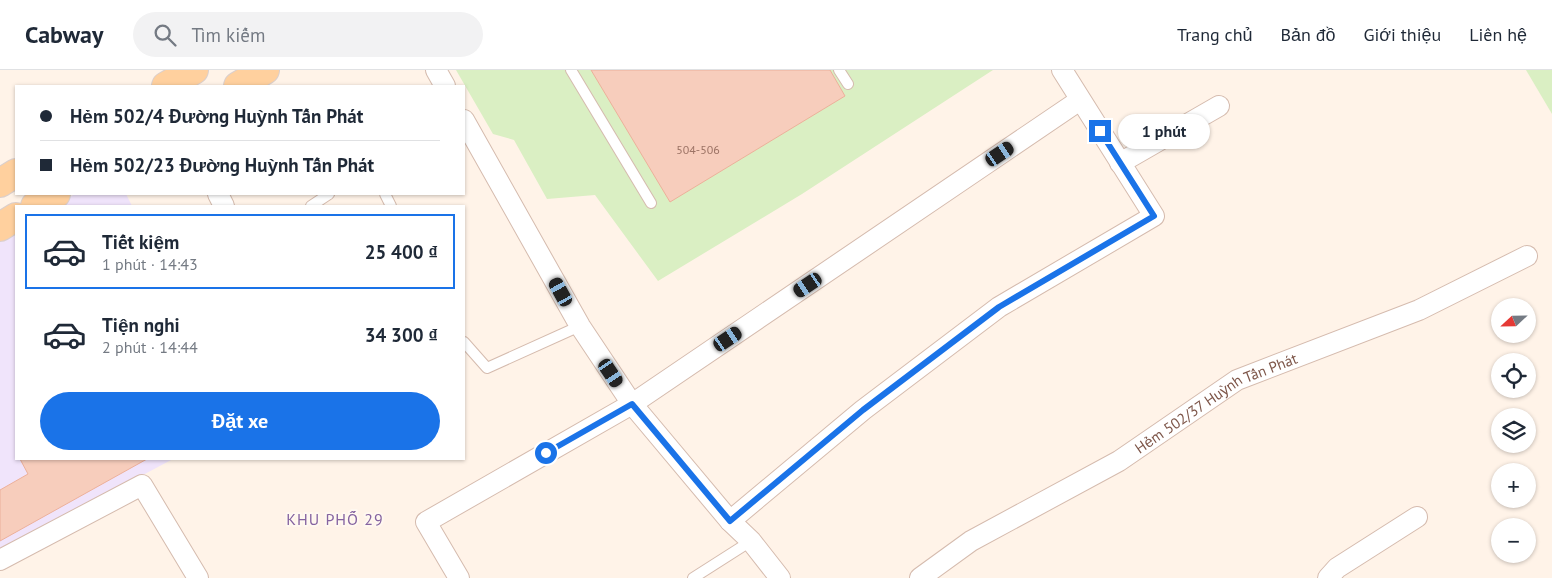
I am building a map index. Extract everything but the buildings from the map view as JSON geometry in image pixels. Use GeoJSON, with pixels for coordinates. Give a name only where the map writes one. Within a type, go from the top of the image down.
{"type":"FeatureCollection","features":[{"type":"Feature","properties":{"kind":"main road"},"geometry":{"type":"LineString","coordinates":[[168,85],[194,70]]}},
{"type":"Feature","properties":{"kind":"main road"},"geometry":{"type":"LineString","coordinates":[[240,85],[265,70]]}},
{"type":"Feature","properties":{"kind":"main road"},"geometry":{"type":"LineString","coordinates":[[0,183],[15,175]]}},
{"type":"Feature","properties":{"kind":"main road"},"geometry":{"type":"LineString","coordinates":[[37,205],[54,195]]}},
{"type":"Feature","properties":{"kind":"main road"},"geometry":{"type":"LineString","coordinates":[[0,227],[15,219]]}},
{"type":"Feature","properties":{"kind":"street"},"geometry":{"type":"LineString","coordinates":[[436,70],[444,85]]}},
{"type":"Feature","properties":{"kind":"street"},"geometry":{"type":"LineString","coordinates":[[730,521],[863,410],[999,307],[1154,216],[1062,70]]}},
{"type":"Feature","properties":{"kind":"street"},"geometry":{"type":"LineString","coordinates":[[459,578],[426,522],[632,404],[1080,100]]}},
{"type":"Feature","properties":{"kind":"street"},"geometry":{"type":"LineString","coordinates":[[1120,163],[1219,106]]}},
{"type":"Feature","properties":{"kind":"street"},"geometry":{"type":"LineString","coordinates":[[465,122],[580,326],[632,404],[730,521],[751,541],[780,578]]}},
{"type":"Feature","properties":{"kind":"street","name":"Hẻm 502/37 Huỳnh Tấn Phát"},"geometry":{"type":"LineString","coordinates":[[920,578],[943,572],[971,542],[1119,461],[1237,380],[1419,310],[1527,256]]}},
{"type":"Feature","properties":{"kind":"street"},"geometry":{"type":"LineString","coordinates":[[0,560],[142,485],[198,578]]}},
{"type":"Feature","properties":{"kind":"street"},"geometry":{"type":"LineString","coordinates":[[1328,578],[1337,568],[1417,517]]}},
{"type":"Feature","properties":{"kind":"lane"},"geometry":{"type":"LineString","coordinates":[[571,70],[651,203]]}},
{"type":"Feature","properties":{"kind":"lane"},"geometry":{"type":"LineString","coordinates":[[839,70],[848,84]]}},
{"type":"Feature","properties":{"kind":"lane"},"geometry":{"type":"LineString","coordinates":[[313,205],[328,195]]}},
{"type":"Feature","properties":{"kind":"lane"},"geometry":{"type":"LineString","coordinates":[[465,343],[486,368],[580,326]]}},
{"type":"Feature","properties":{"kind":"lane"},"geometry":{"type":"LineString","coordinates":[[693,578],[751,541]]}},
{"type":"Feature","properties":{"kind":"shaded area"},"geometry":{"type":"Polygon","coordinates":[[[73,195],[126,195],[132,205],[56,205],[73,195]]]}},
{"type":"Feature","properties":{"kind":"shaded area"},"geometry":{"type":"Polygon","coordinates":[[[15,230],[15,460],[171,460],[0,551],[0,239],[15,230]]]}},
{"type":"Feature","properties":{"kind":"green space"},"geometry":{"type":"Polygon","coordinates":[[[456,70],[993,70],[802,194],[658,281],[595,195],[547,199],[514,140],[493,134],[456,70]]]}},
{"type":"Feature","properties":{"kind":"green space"},"geometry":{"type":"Polygon","coordinates":[[[1526,70],[1552,70],[1552,114],[1526,70]]]}},
{"type":"Feature","properties":{"kind":"district","name":"KHU PHỐ 29"},"geometry":{"type":"Point","coordinates":[335,519]}},
{"type":"Feature","properties":{"kind":"route"},"geometry":{"type":"LineString","coordinates":[[546,453],[632,404],[730,521],[863,410],[999,307],[1154,216],[1100,131]]}}]}
